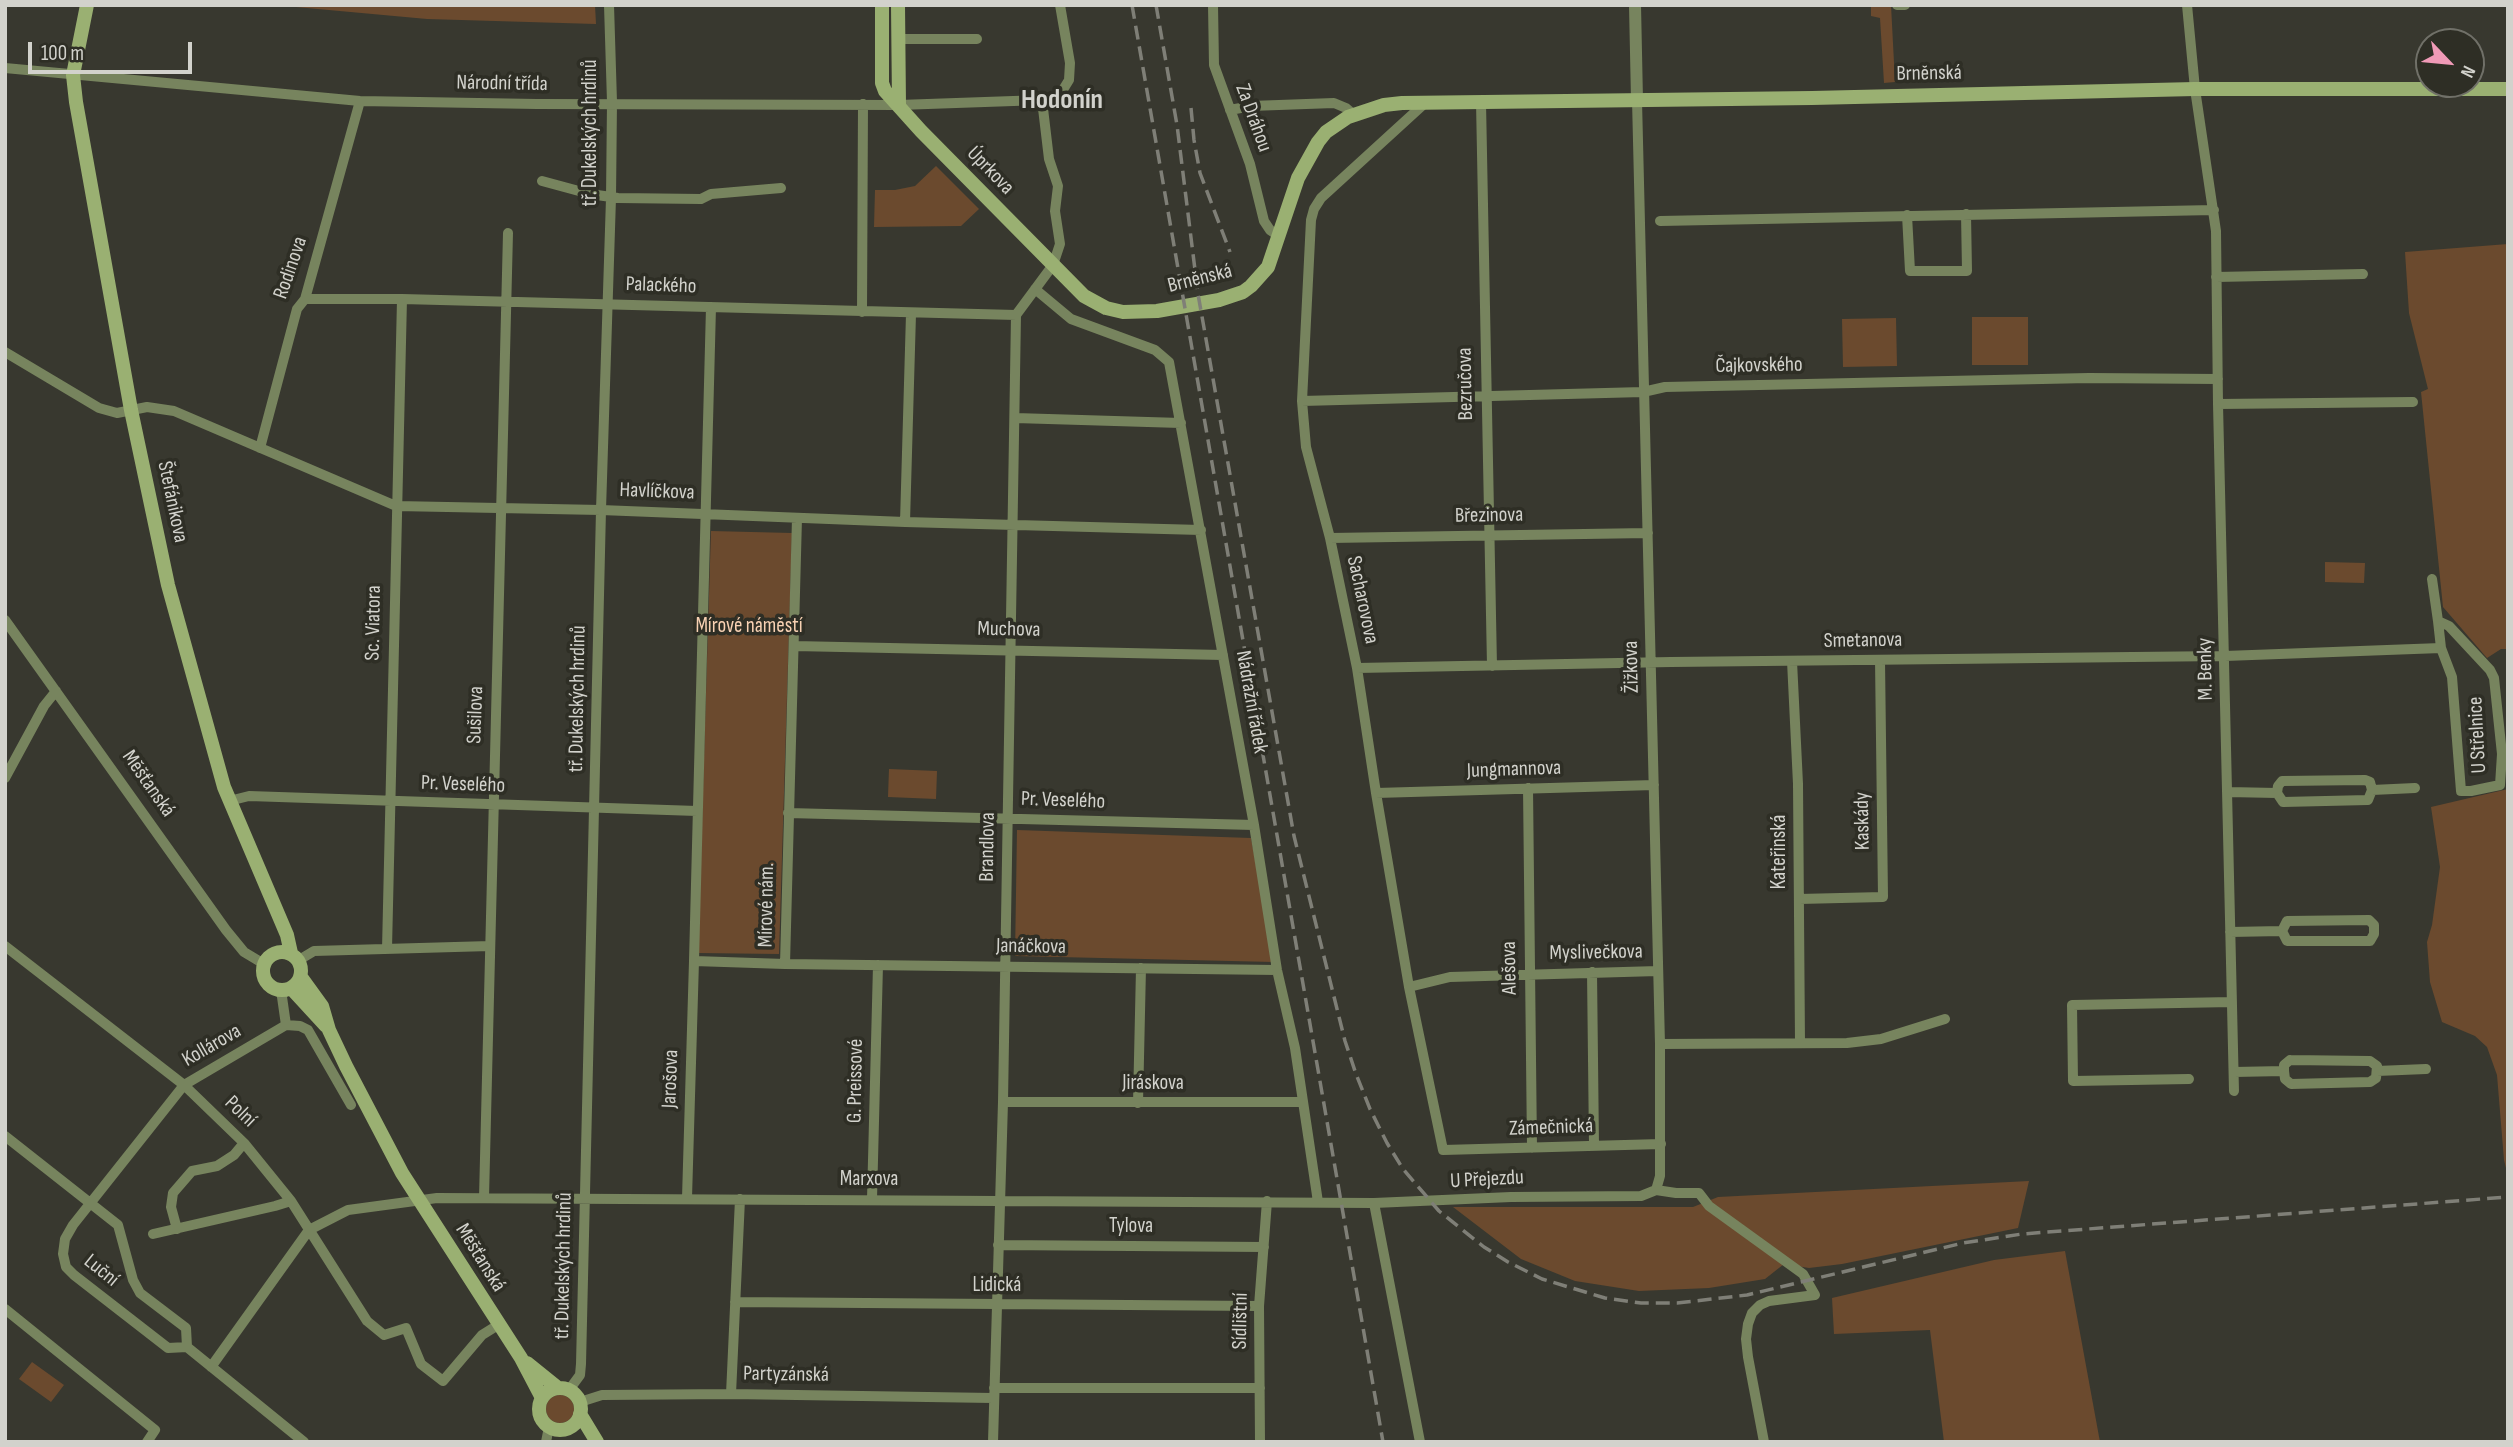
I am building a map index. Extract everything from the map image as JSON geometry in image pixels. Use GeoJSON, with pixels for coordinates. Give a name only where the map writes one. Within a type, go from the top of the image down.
{"type":"FeatureCollection","features":[{"type":"Feature","properties":{"kind":"main road"},"geometry":{"type":"LineString","coordinates":[[73,75],[88,5]]}},
{"type":"Feature","properties":{"kind":"main road","name":"Úprkova"},"geometry":{"type":"LineString","coordinates":[[882,5],[882,83],[885,91],[1053,265]]}},
{"type":"Feature","properties":{"kind":"main road"},"geometry":{"type":"LineString","coordinates":[[898,5],[899,105]]}},
{"type":"Feature","properties":{"kind":"main road","name":"Štefánikova"},"geometry":{"type":"LineString","coordinates":[[73,75],[131,410],[168,585],[216,764],[281,924],[289,955]]}},
{"type":"Feature","properties":{"kind":"main road","name":"Brněnská"},"geometry":{"type":"LineString","coordinates":[[1053,265],[1084,296],[1106,308],[1123,312],[1157,311],[1219,300],[1243,292],[1260,278],[1268,267],[1306,159],[1326,132],[1353,114],[1384,105],[2195,89],[2508,89]]}},
{"type":"Feature","properties":{"kind":"main road"},"geometry":{"type":"LineString","coordinates":[[289,955],[302,971],[301,977],[286,989],[272,987],[265,979],[264,964],[267,959],[289,955]]}},
{"type":"Feature","properties":{"kind":"main road","name":"Měšťanská"},"geometry":{"type":"LineString","coordinates":[[301,977],[322,1006],[329,1030],[366,1105],[420,1202],[521,1358],[542,1398],[540,1416],[548,1434],[568,1428]]}},
{"type":"Feature","properties":{"kind":"main road","name":"Měšťanská"},"geometry":{"type":"LineString","coordinates":[[286,989],[329,1030]]}},
{"type":"Feature","properties":{"kind":"main road","name":"Měšťanská"},"geometry":{"type":"LineString","coordinates":[[521,1358],[563,1389],[580,1408],[597,1442]]}},
{"type":"Feature","properties":{"kind":"main road"},"geometry":{"type":"LineString","coordinates":[[542,1398],[552,1390],[563,1389]]}},
{"type":"Feature","properties":{"kind":"main road"},"geometry":{"type":"LineString","coordinates":[[580,1408],[573,1425],[568,1428],[589,1442]]}},
{"type":"Feature","properties":{"kind":"street","name":"tř. Dukelských hrdinů"},"geometry":{"type":"LineString","coordinates":[[563,1389],[580,1375],[581,1364],[611,198],[609,5]]}},
{"type":"Feature","properties":{"kind":"street"},"geometry":{"type":"LineString","coordinates":[[1016,315],[1053,265],[1060,244],[1055,211],[1058,186],[1049,159],[1042,100],[1060,93],[1069,80],[1070,63],[1060,5]]}},
{"type":"Feature","properties":{"kind":"street","name":"Za Dráhou"},"geometry":{"type":"LineString","coordinates":[[1213,5],[1214,65],[1250,164],[1264,222],[1279,236]]}},
{"type":"Feature","properties":{"kind":"street"},"geometry":{"type":"LineString","coordinates":[[1635,5],[1637,100]]}},
{"type":"Feature","properties":{"kind":"street"},"geometry":{"type":"LineString","coordinates":[[1897,5],[1905,5]]}},
{"type":"Feature","properties":{"kind":"street","name":"M. Benky"},"geometry":{"type":"LineString","coordinates":[[2187,5],[2195,89],[2214,210],[2234,1091]]}},
{"type":"Feature","properties":{"kind":"street"},"geometry":{"type":"LineString","coordinates":[[899,39],[977,38]]}},
{"type":"Feature","properties":{"kind":"street","name":"Národní třída"},"geometry":{"type":"LineString","coordinates":[[5,68],[360,101],[899,105],[1042,100]]}},
{"type":"Feature","properties":{"kind":"street","name":"Žižkova"},"geometry":{"type":"LineString","coordinates":[[1637,100],[1660,1044],[1661,1144],[1660,1176],[1656,1190]]}},
{"type":"Feature","properties":{"kind":"street","name":"Rodinova"},"geometry":{"type":"LineString","coordinates":[[260,448],[297,309],[304,299],[360,101]]}},
{"type":"Feature","properties":{"kind":"street","name":"Bezručova"},"geometry":{"type":"LineString","coordinates":[[1481,102],[1492,666]]}},
{"type":"Feature","properties":{"kind":"street"},"geometry":{"type":"LineString","coordinates":[[1230,110],[1251,106],[1334,103],[1353,114]]}},
{"type":"Feature","properties":{"kind":"street","name":"Sacharovova"},"geometry":{"type":"LineString","coordinates":[[1425,103],[1321,198],[1314,209],[1301,401],[1306,447],[1330,538],[1357,668],[1409,987],[1443,1150]]}},
{"type":"Feature","properties":{"kind":"street"},"geometry":{"type":"LineString","coordinates":[[862,312],[863,104]]}},
{"type":"Feature","properties":{"kind":"street"},"geometry":{"type":"LineString","coordinates":[[542,181],[611,198],[701,199],[710,194],[781,188]]}},
{"type":"Feature","properties":{"kind":"street"},"geometry":{"type":"LineString","coordinates":[[1660,221],[2214,210]]}},
{"type":"Feature","properties":{"kind":"street"},"geometry":{"type":"LineString","coordinates":[[1908,215],[1910,271],[1967,271],[1966,214]]}},
{"type":"Feature","properties":{"kind":"street","name":"Sušilova"},"geometry":{"type":"LineString","coordinates":[[484,1198],[508,233]]}},
{"type":"Feature","properties":{"kind":"street"},"geometry":{"type":"LineString","coordinates":[[2216,278],[2363,274]]}},
{"type":"Feature","properties":{"kind":"street","name":"Nádražní řádek"},"geometry":{"type":"LineString","coordinates":[[1035,289],[1071,319],[1155,349],[1166,357],[1181,423],[1254,825],[1277,970],[1294,1048],[1318,1202]]}},
{"type":"Feature","properties":{"kind":"street","name":"Palackého"},"geometry":{"type":"LineString","coordinates":[[304,299],[402,299],[1016,315]]}},
{"type":"Feature","properties":{"kind":"street","name":"Sc. Viatora"},"geometry":{"type":"LineString","coordinates":[[387,948],[402,299]]}},
{"type":"Feature","properties":{"kind":"street"},"geometry":{"type":"LineString","coordinates":[[694,961],[711,307]]}},
{"type":"Feature","properties":{"kind":"street"},"geometry":{"type":"LineString","coordinates":[[905,522],[911,314]]}},
{"type":"Feature","properties":{"kind":"street","name":"Brandlova"},"geometry":{"type":"LineString","coordinates":[[993,1442],[1003,1102],[1016,315]]}},
{"type":"Feature","properties":{"kind":"street","name":"Havlíčkova"},"geometry":{"type":"LineString","coordinates":[[5,352],[99,408],[117,413],[155,407],[174,411],[396,506],[601,510],[1200,530]]}},
{"type":"Feature","properties":{"kind":"street","name":"Čajkovského"},"geometry":{"type":"LineString","coordinates":[[1301,401],[1643,391],[1665,387],[2089,377],[2218,379]]}},
{"type":"Feature","properties":{"kind":"street"},"geometry":{"type":"LineString","coordinates":[[2218,404],[2413,402]]}},
{"type":"Feature","properties":{"kind":"street"},"geometry":{"type":"LineString","coordinates":[[1015,418],[1181,423]]}},
{"type":"Feature","properties":{"kind":"street","name":"Mírové nám."},"geometry":{"type":"LineString","coordinates":[[694,961],[785,964],[797,518]]}},
{"type":"Feature","properties":{"kind":"street","name":"Březinova"},"geometry":{"type":"LineString","coordinates":[[1330,538],[1648,533]]}},
{"type":"Feature","properties":{"kind":"street","name":"U Střelnice"},"geometry":{"type":"LineString","coordinates":[[2432,579],[2441,648],[2452,677],[2461,791],[2500,785],[2502,754],[2494,678],[2490,670],[2449,626],[2438,621]]}},
{"type":"Feature","properties":{"kind":"street","name":"Měšťanská"},"geometry":{"type":"LineString","coordinates":[[5,620],[226,930],[244,952],[264,964]]}},
{"type":"Feature","properties":{"kind":"street","name":"Muchova"},"geometry":{"type":"LineString","coordinates":[[794,646],[1223,655]]}},
{"type":"Feature","properties":{"kind":"street","name":"Smetanova"},"geometry":{"type":"LineString","coordinates":[[1357,668],[2225,656],[2441,648]]}},
{"type":"Feature","properties":{"kind":"street","name":"Kateřinská"},"geometry":{"type":"LineString","coordinates":[[1792,660],[1798,784],[1800,1043]]}},
{"type":"Feature","properties":{"kind":"street","name":"Kaskády"},"geometry":{"type":"LineString","coordinates":[[1799,900],[1883,897],[1880,660]]}},
{"type":"Feature","properties":{"kind":"street"},"geometry":{"type":"LineString","coordinates":[[5,778],[55,691]]}},
{"type":"Feature","properties":{"kind":"street"},"geometry":{"type":"LineString","coordinates":[[2365,779],[2370,782],[2372,790],[2368,800],[2283,802],[2277,793],[2278,786],[2283,781],[2365,779]]}},
{"type":"Feature","properties":{"kind":"street","name":"Jungmannova"},"geometry":{"type":"LineString","coordinates":[[1376,793],[1654,785]]}},
{"type":"Feature","properties":{"kind":"street"},"geometry":{"type":"LineString","coordinates":[[2372,790],[2415,788]]}},
{"type":"Feature","properties":{"kind":"street","name":"Alešova"},"geometry":{"type":"LineString","coordinates":[[1528,789],[1532,1148]]}},
{"type":"Feature","properties":{"kind":"street"},"geometry":{"type":"LineString","coordinates":[[2228,792],[2277,793]]}},
{"type":"Feature","properties":{"kind":"street","name":"Pr. Veselého"},"geometry":{"type":"LineString","coordinates":[[229,800],[249,796],[697,811]]}},
{"type":"Feature","properties":{"kind":"street","name":"Pr. Veselého"},"geometry":{"type":"LineString","coordinates":[[788,813],[1254,825]]}},
{"type":"Feature","properties":{"kind":"street"},"geometry":{"type":"LineString","coordinates":[[2369,920],[2374,925],[2374,934],[2370,940],[2287,941],[2281,931],[2287,921],[2369,920]]}},
{"type":"Feature","properties":{"kind":"street"},"geometry":{"type":"LineString","coordinates":[[2230,932],[2281,931]]}},
{"type":"Feature","properties":{"kind":"street","name":"Polní"},"geometry":{"type":"LineString","coordinates":[[5,946],[184,1085],[244,1143],[291,1201],[367,1321],[384,1335],[406,1328],[421,1364],[443,1381],[482,1335],[498,1325]]}},
{"type":"Feature","properties":{"kind":"street"},"geometry":{"type":"LineString","coordinates":[[289,955],[314,951],[489,946]]}},
{"type":"Feature","properties":{"kind":"street","name":"Jarošova"},"geometry":{"type":"LineString","coordinates":[[687,1198],[694,961]]}},
{"type":"Feature","properties":{"kind":"street","name":"Janáčkova"},"geometry":{"type":"LineString","coordinates":[[785,964],[1277,970]]}},
{"type":"Feature","properties":{"kind":"street","name":"G. Preissové"},"geometry":{"type":"LineString","coordinates":[[872,1199],[878,965]]}},
{"type":"Feature","properties":{"kind":"street"},"geometry":{"type":"LineString","coordinates":[[1139,1103],[1141,968]]}},
{"type":"Feature","properties":{"kind":"street","name":"Myslivečkova"},"geometry":{"type":"LineString","coordinates":[[1409,987],[1450,977],[1658,971]]}},
{"type":"Feature","properties":{"kind":"street"},"geometry":{"type":"LineString","coordinates":[[1592,972],[1594,1146]]}},
{"type":"Feature","properties":{"kind":"street"},"geometry":{"type":"LineString","coordinates":[[286,989],[286,1025],[300,1026],[308,1030],[351,1105]]}},
{"type":"Feature","properties":{"kind":"street"},"geometry":{"type":"LineString","coordinates":[[2189,1079],[2073,1081],[2072,1005],[2232,1002]]}},
{"type":"Feature","properties":{"kind":"street"},"geometry":{"type":"LineString","coordinates":[[1660,1044],[1864,1042],[1908,1032],[1945,1019]]}},
{"type":"Feature","properties":{"kind":"street","name":"Kollárova"},"geometry":{"type":"LineString","coordinates":[[90,1202],[184,1085],[286,1025]]}},
{"type":"Feature","properties":{"kind":"street"},"geometry":{"type":"LineString","coordinates":[[2290,1060],[2370,1061],[2377,1066],[2376,1078],[2370,1082],[2291,1084],[2285,1079],[2284,1071],[2284,1065],[2290,1060]]}},
{"type":"Feature","properties":{"kind":"street"},"geometry":{"type":"LineString","coordinates":[[2377,1071],[2426,1069]]}},
{"type":"Feature","properties":{"kind":"street"},"geometry":{"type":"LineString","coordinates":[[2234,1072],[2284,1071]]}},
{"type":"Feature","properties":{"kind":"street","name":"Jiráskova"},"geometry":{"type":"LineString","coordinates":[[1003,1102],[1303,1102]]}},
{"type":"Feature","properties":{"kind":"street"},"geometry":{"type":"LineString","coordinates":[[5,1136],[90,1202]]}},
{"type":"Feature","properties":{"kind":"street"},"geometry":{"type":"LineString","coordinates":[[177,1229],[171,1207],[173,1193],[192,1171],[217,1166],[234,1155],[244,1143]]}},
{"type":"Feature","properties":{"kind":"street","name":"Zámečnická"},"geometry":{"type":"LineString","coordinates":[[1443,1150],[1661,1144]]}},
{"type":"Feature","properties":{"kind":"street"},"geometry":{"type":"LineString","coordinates":[[1656,1190],[1699,1193],[1709,1206],[1802,1274],[1815,1295],[1769,1301],[1752,1312],[1746,1339],[1765,1442]]}},
{"type":"Feature","properties":{"kind":"street","name":"U Přejezdu"},"geometry":{"type":"LineString","coordinates":[[1318,1202],[1641,1196],[1656,1190]]}},
{"type":"Feature","properties":{"kind":"street","name":"Marxova"},"geometry":{"type":"LineString","coordinates":[[309,1230],[348,1210],[437,1198],[1318,1202]]}},
{"type":"Feature","properties":{"kind":"street"},"geometry":{"type":"LineString","coordinates":[[731,1394],[740,1199]]}},
{"type":"Feature","properties":{"kind":"street"},"geometry":{"type":"LineString","coordinates":[[153,1234],[291,1201]]}},
{"type":"Feature","properties":{"kind":"street","name":"Sídlištní"},"geometry":{"type":"LineString","coordinates":[[1260,1442],[1259,1306],[1267,1201]]}},
{"type":"Feature","properties":{"kind":"street","name":"Luční"},"geometry":{"type":"LineString","coordinates":[[187,1348],[186,1328],[140,1293],[133,1280],[118,1225],[90,1202],[65,1240],[63,1254],[66,1267],[168,1348],[187,1348],[304,1442]]}},
{"type":"Feature","properties":{"kind":"street"},"geometry":{"type":"LineString","coordinates":[[1374,1203],[1420,1442]]}},
{"type":"Feature","properties":{"kind":"street"},"geometry":{"type":"LineString","coordinates":[[211,1367],[309,1230]]}},
{"type":"Feature","properties":{"kind":"street","name":"Tylova"},"geometry":{"type":"LineString","coordinates":[[998,1245],[1264,1247]]}},
{"type":"Feature","properties":{"kind":"street","name":"Lidická"},"geometry":{"type":"LineString","coordinates":[[735,1302],[1259,1306]]}},
{"type":"Feature","properties":{"kind":"street"},"geometry":{"type":"LineString","coordinates":[[5,1309],[155,1430],[147,1442]]}},
{"type":"Feature","properties":{"kind":"street","name":"Partyzánská"},"geometry":{"type":"LineString","coordinates":[[580,1408],[602,1395],[994,1393],[1260,1388]]}},
{"type":"Feature","properties":{"kind":"green space"},"geometry":{"type":"Polygon","coordinates":[[[274,5],[595,5],[596,24],[427,19],[274,5]]]}},
{"type":"Feature","properties":{"kind":"green space"},"geometry":{"type":"Polygon","coordinates":[[[1871,5],[1891,5],[1895,82],[1884,83],[1880,18],[1871,16],[1871,5]]]}},
{"type":"Feature","properties":{"kind":"green space"},"geometry":{"type":"Polygon","coordinates":[[[936,166],[979,209],[961,226],[874,227],[875,190],[915,186],[936,166]]]}},
{"type":"Feature","properties":{"kind":"green space"},"geometry":{"type":"Polygon","coordinates":[[[2508,244],[2508,649],[2501,649],[2487,658],[2443,607],[2421,392],[2428,389],[2409,313],[2405,252],[2508,244]]]}},
{"type":"Feature","properties":{"kind":"green space"},"geometry":{"type":"Polygon","coordinates":[[[1972,317],[2028,317],[2028,365],[1972,365],[1972,317]]]}},
{"type":"Feature","properties":{"kind":"green space"},"geometry":{"type":"Polygon","coordinates":[[[1896,318],[1897,366],[1843,367],[1842,319],[1896,318]]]}},
{"type":"Feature","properties":{"kind":"green space","name":"Mírové náměstí"},"geometry":{"type":"Polygon","coordinates":[[[711,531],[792,533],[779,954],[698,953],[711,531]]]}},
{"type":"Feature","properties":{"kind":"green space"},"geometry":{"type":"Polygon","coordinates":[[[2325,562],[2365,563],[2364,583],[2325,582],[2325,562]]]}},
{"type":"Feature","properties":{"kind":"green space"},"geometry":{"type":"Polygon","coordinates":[[[889,769],[937,771],[936,799],[888,797],[889,769]]]}},
{"type":"Feature","properties":{"kind":"green space"},"geometry":{"type":"Polygon","coordinates":[[[2508,789],[2508,1176],[2504,1160],[2497,1075],[2487,1047],[2475,1036],[2442,1022],[2430,982],[2427,942],[2440,867],[2431,807],[2508,789]]]}},
{"type":"Feature","properties":{"kind":"green space"},"geometry":{"type":"Polygon","coordinates":[[[1017,830],[1251,838],[1274,962],[1015,956],[1017,830]]]}},
{"type":"Feature","properties":{"kind":"green space"},"geometry":{"type":"Polygon","coordinates":[[[2029,1181],[2018,1228],[1842,1264],[1809,1268],[1784,1264],[1765,1279],[1709,1288],[1639,1291],[1575,1281],[1521,1259],[1453,1207],[1693,1207],[1718,1197],[2029,1181]]]}},
{"type":"Feature","properties":{"kind":"green space"},"geometry":{"type":"Polygon","coordinates":[[[2065,1251],[2100,1442],[1944,1442],[1930,1330],[1834,1334],[1832,1298],[1994,1260],[2065,1251]]]}},
{"type":"Feature","properties":{"kind":"green space"},"geometry":{"type":"Polygon","coordinates":[[[32,1362],[64,1385],[51,1402],[19,1379],[32,1362]]]}},
{"type":"Feature","properties":{"kind":"green space"},"geometry":{"type":"Polygon","coordinates":[[[560,1395],[570,1399],[574,1409],[570,1419],[560,1423],[550,1419],[546,1409],[550,1399],[560,1395]]]}},
{"type":"Feature","properties":{"kind":"railway"},"geometry":{"type":"LineString","coordinates":[[1132,5],[1383,1442]]}},
{"type":"Feature","properties":{"kind":"railway"},"geometry":{"type":"LineString","coordinates":[[1156,5],[1177,125],[1198,294],[1294,836],[1345,1041],[1356,1074],[1387,1143],[1403,1169],[1439,1211],[1484,1247],[1542,1279],[1605,1298],[1641,1303],[1677,1303],[1747,1295],[1963,1243],[2022,1234],[2508,1197]]}},
{"type":"Feature","properties":{"kind":"railway"},"geometry":{"type":"LineString","coordinates":[[1191,108],[1200,173],[1230,252]]}},
{"type":"Feature","properties":{"kind":"district","name":"Hodonín"},"geometry":{"type":"Point","coordinates":[1062,101]}}]}
